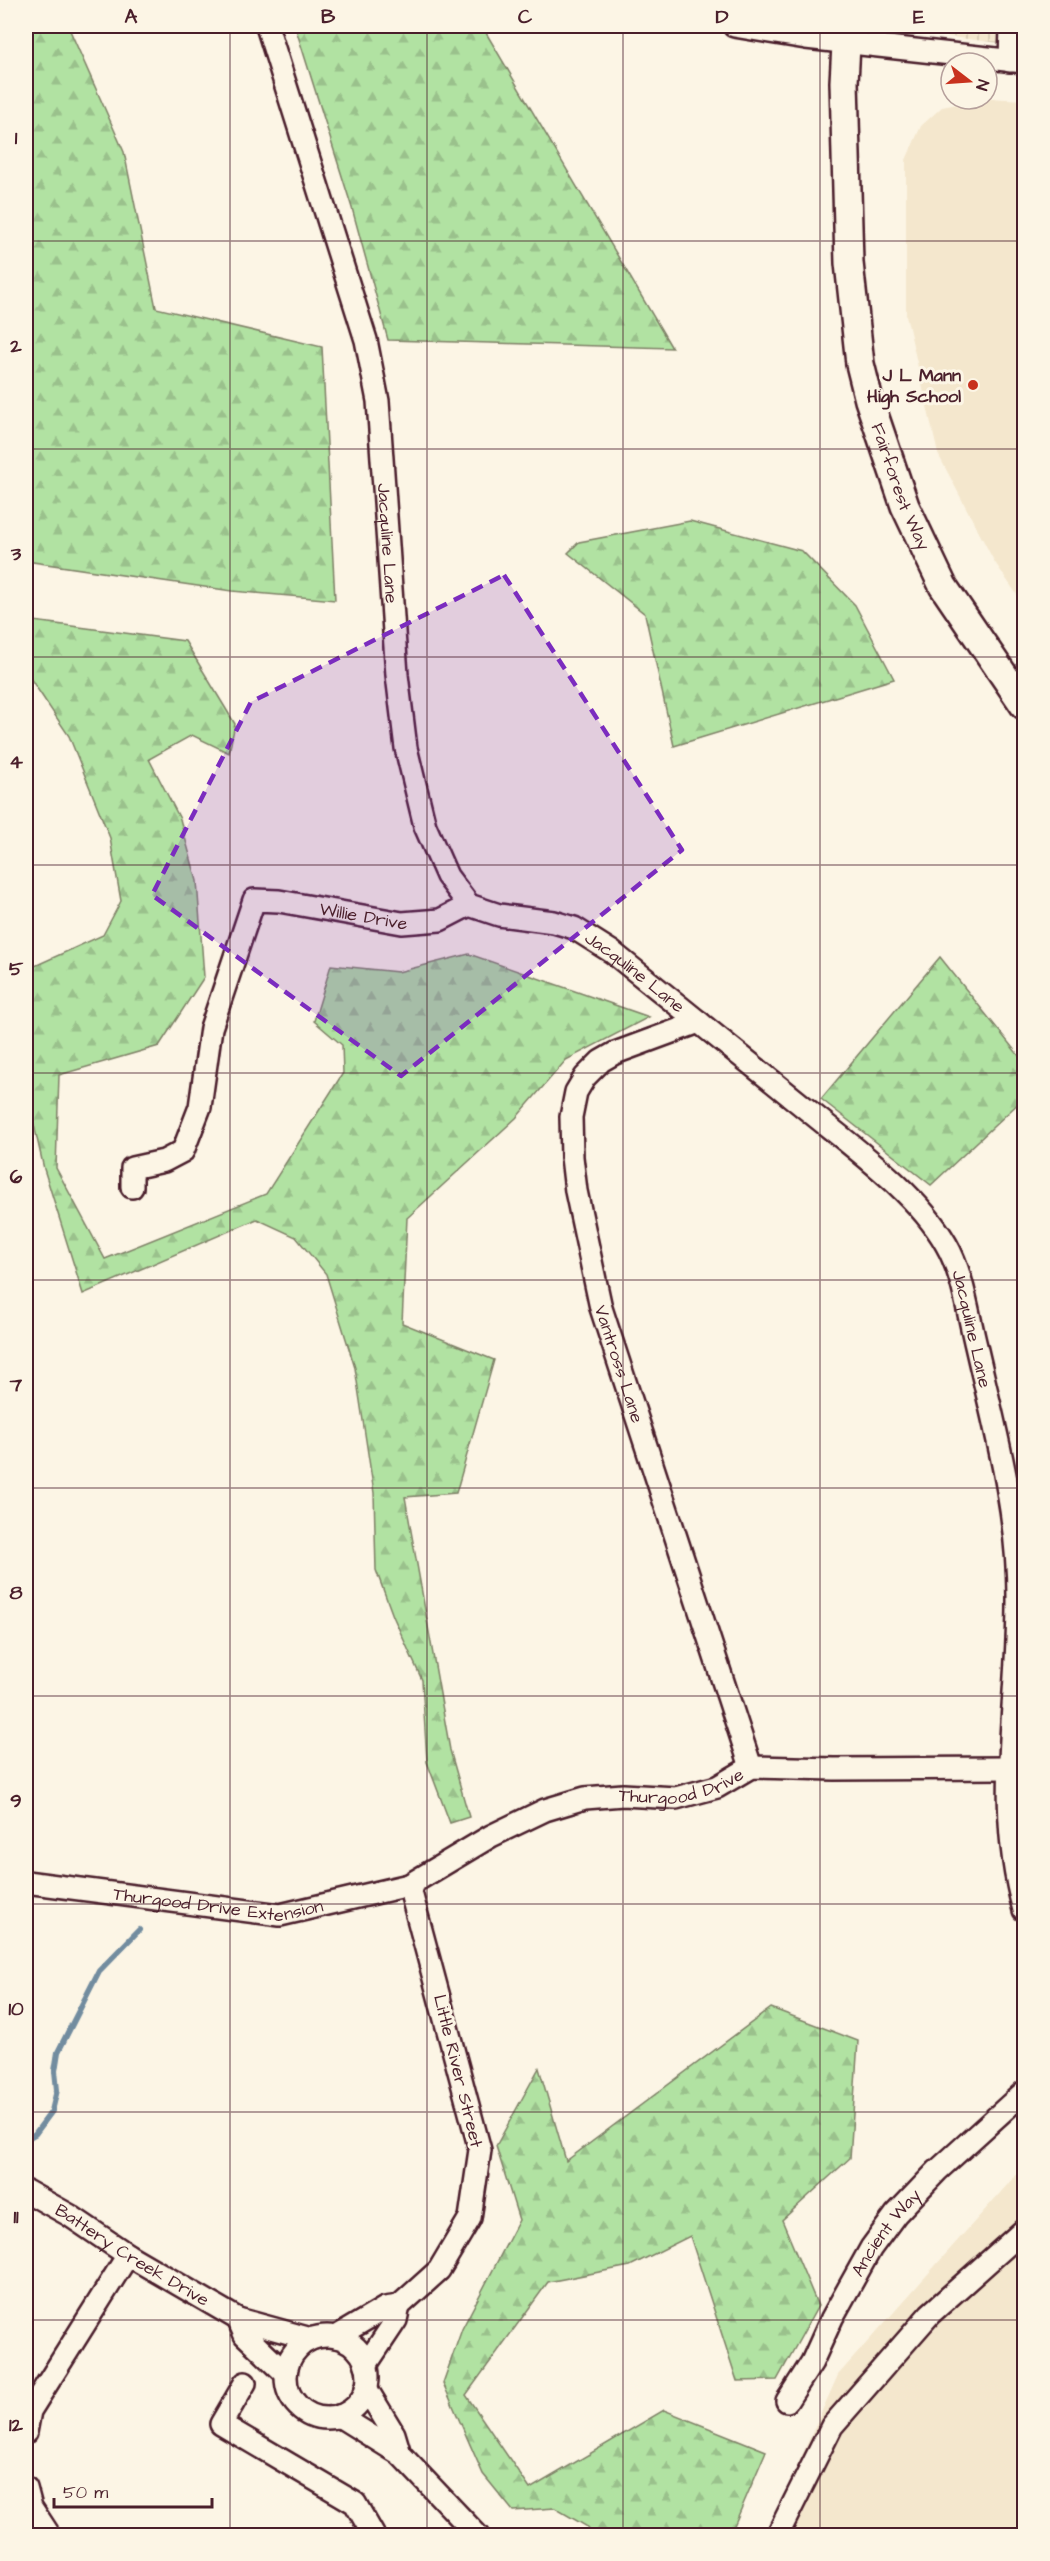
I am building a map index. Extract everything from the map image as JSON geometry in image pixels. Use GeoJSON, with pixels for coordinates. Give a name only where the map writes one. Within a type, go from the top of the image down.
{"type":"FeatureCollection","features":[{"type":"Feature","properties":{"kind":"main road","name":"Fairforest Way"},"geometry":{"type":"LineString","coordinates":[[846,34],[844,82],[849,263],[860,363],[869,400],[905,506],[943,586],[1023,699]]}},
{"type":"Feature","properties":{"kind":"street","name":"Jacquline Lane"},"geometry":{"type":"LineString","coordinates":[[267,26],[366,340],[378,400],[397,675],[406,748],[418,804],[437,858],[447,876],[470,904],[499,915],[554,922],[574,928],[612,952],[843,1139],[903,1191],[918,1206],[948,1246],[961,1283],[1000,1451],[1017,1544],[1018,1598],[1008,1768],[1014,1865],[1024,1910]]}},
{"type":"Feature","properties":{"kind":"street"},"geometry":{"type":"LineString","coordinates":[[734,26],[846,34],[1017,61],[1011,26]]}},
{"type":"Feature","properties":{"kind":"street","name":"Willie Drive"},"geometry":{"type":"LineString","coordinates":[[132,1186],[132,1168],[164,1161],[183,1151],[200,1107],[211,1028],[254,900],[279,901],[402,923],[440,920],[470,904]]}},
{"type":"Feature","properties":{"kind":"street","name":"Vantross Lane"},"geometry":{"type":"LineString","coordinates":[[699,1022],[615,1053],[601,1061],[585,1077],[576,1092],[571,1117],[572,1157],[576,1191],[601,1308],[752,1767]]}},
{"type":"Feature","properties":{"kind":"street","name":"Thurgood Drive"},"geometry":{"type":"LineString","coordinates":[[409,1885],[491,1836],[545,1810],[585,1798],[605,1795],[676,1798],[717,1787],[752,1767],[1008,1768]]}},
{"type":"Feature","properties":{"kind":"street","name":"Thurgood Drive Extension"},"geometry":{"type":"LineString","coordinates":[[26,1882],[280,1915],[409,1885]]}},
{"type":"Feature","properties":{"kind":"street","name":"Little River Street"},"geometry":{"type":"LineString","coordinates":[[336,2337],[386,2308],[399,2306],[439,2270],[470,2218],[480,2150],[409,1885]]}},
{"type":"Feature","properties":{"kind":"street","name":"Ancient Way"},"geometry":{"type":"LineString","coordinates":[[787,2401],[812,2362],[832,2318],[871,2248],[896,2214],[937,2171],[1024,2092]]}},
{"type":"Feature","properties":{"kind":"street","name":"Battery Creek Drive"},"geometry":{"type":"LineString","coordinates":[[26,2191],[69,2215],[128,2255],[238,2319],[311,2339]]}},
{"type":"Feature","properties":{"kind":"street"},"geometry":{"type":"LineString","coordinates":[[777,2535],[832,2426],[930,2314],[1024,2230]]}},
{"type":"Feature","properties":{"kind":"street"},"geometry":{"type":"LineString","coordinates":[[26,2432],[30,2411],[128,2255]]}},
{"type":"Feature","properties":{"kind":"street","name":"Little River Street"},"geometry":{"type":"LineString","coordinates":[[366,2365],[396,2320],[399,2306]]}},
{"type":"Feature","properties":{"kind":"street","name":"Battery Creek Drive"},"geometry":{"type":"LineString","coordinates":[[238,2319],[245,2335],[286,2374]]}},
{"type":"Feature","properties":{"kind":"street"},"geometry":{"type":"LineString","coordinates":[[323,2336],[336,2337],[348,2341],[357,2349],[366,2365],[368,2374],[366,2388],[360,2401],[350,2411],[339,2416],[322,2418],[308,2414],[297,2405],[289,2394],[286,2374],[292,2355],[300,2345],[323,2336]]}},
{"type":"Feature","properties":{"kind":"street"},"geometry":{"type":"LineString","coordinates":[[245,2383],[221,2424],[355,2503],[374,2535]]}},
{"type":"Feature","properties":{"kind":"street"},"geometry":{"type":"LineString","coordinates":[[366,2388],[394,2433],[400,2454]]}},
{"type":"Feature","properties":{"kind":"street"},"geometry":{"type":"LineString","coordinates":[[339,2416],[400,2454],[468,2532]]}},
{"type":"Feature","properties":{"kind":"street"},"geometry":{"type":"LineString","coordinates":[[26,2488],[31,2508],[50,2535]]}},
{"type":"Feature","properties":{"kind":"highlighted area"},"geometry":{"type":"Polygon","coordinates":[[[504,575],[682,850],[401,1076],[152,895],[251,702],[504,575]]]}},
{"type":"Feature","properties":{"kind":"shaded area"},"geometry":{"type":"Polygon","coordinates":[[[927,26],[1024,26],[1024,46],[935,35],[927,26]]]}},
{"type":"Feature","properties":{"kind":"shaded area","name":"J L Mann High School"},"geometry":{"type":"Polygon","coordinates":[[[999,99],[1024,100],[1024,605],[994,561],[938,454],[906,315],[906,160],[921,126],[939,110],[999,111],[999,99]]]}},
{"type":"Feature","properties":{"kind":"shaded area"},"geometry":{"type":"Polygon","coordinates":[[[1024,2166],[1024,2535],[766,2536],[838,2375],[1024,2166]]]}},
{"type":"Feature","properties":{"kind":"green space"},"geometry":{"type":"Polygon","coordinates":[[[39,26],[68,26],[124,152],[156,308],[322,347],[335,600],[232,591],[26,561],[26,30],[39,26]]]}},
{"type":"Feature","properties":{"kind":"green space"},"geometry":{"type":"Polygon","coordinates":[[[295,26],[482,26],[672,348],[388,340],[352,208],[295,26]]]}},
{"type":"Feature","properties":{"kind":"green space"},"geometry":{"type":"Polygon","coordinates":[[[690,521],[802,551],[855,605],[894,679],[674,746],[645,614],[568,553],[579,542],[690,521]]]}},
{"type":"Feature","properties":{"kind":"green space"},"geometry":{"type":"Polygon","coordinates":[[[26,620],[185,641],[235,724],[229,753],[192,735],[149,759],[180,819],[197,881],[204,977],[159,1046],[59,1075],[56,1168],[105,1259],[266,1194],[343,1073],[342,1045],[314,1021],[331,965],[398,972],[469,954],[649,1017],[566,1060],[516,1118],[407,1218],[402,1323],[494,1360],[456,1493],[405,1497],[450,1750],[469,1817],[450,1823],[427,1762],[422,1680],[393,1616],[376,1570],[374,1493],[355,1368],[326,1274],[296,1237],[257,1219],[83,1294],[44,1169],[26,1090],[26,970],[103,935],[121,901],[110,838],[69,736],[26,672],[26,620]]]}},
{"type":"Feature","properties":{"kind":"green space"},"geometry":{"type":"Polygon","coordinates":[[[940,957],[1024,1062],[1024,1098],[931,1185],[821,1099],[940,957]]]}},
{"type":"Feature","properties":{"kind":"green space"},"geometry":{"type":"Polygon","coordinates":[[[771,2008],[858,2041],[850,2158],[782,2220],[818,2306],[777,2380],[737,2381],[690,2236],[630,2266],[548,2282],[466,2395],[530,2489],[664,2410],[766,2451],[730,2535],[594,2535],[586,2526],[555,2508],[513,2511],[483,2474],[443,2383],[462,2329],[519,2220],[496,2146],[539,2068],[566,2161],[771,2008]]]}},
{"type":"Feature","properties":{"kind":"waterway"},"geometry":{"type":"LineString","coordinates":[[26,2139],[35,2134],[52,2111],[57,2090],[55,2071],[58,2052],[99,1971],[139,1930]]}},
{"type":"Feature","properties":{"kind":"place","name":"J L Mann High School"},"geometry":{"type":"Point","coordinates":[973,385]}}]}
